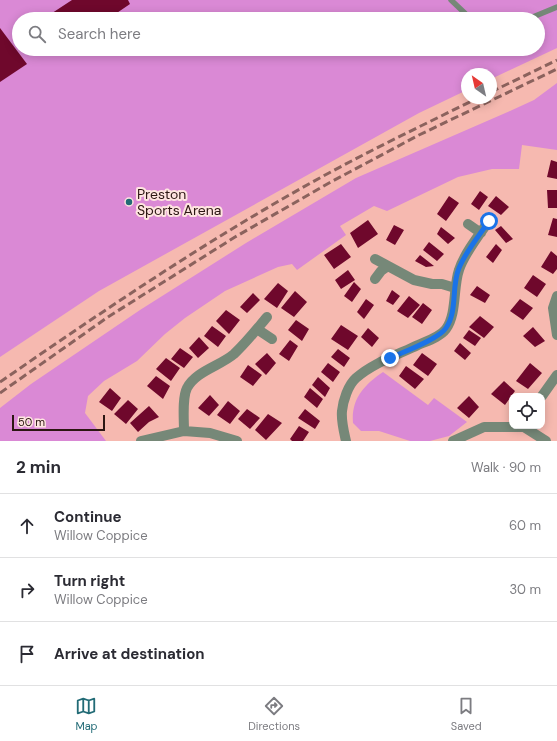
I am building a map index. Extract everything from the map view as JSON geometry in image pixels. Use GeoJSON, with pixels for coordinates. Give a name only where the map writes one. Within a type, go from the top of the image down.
{"type":"FeatureCollection","features":[{"type":"Feature","properties":{"kind":"street"},"geometry":{"type":"LineString","coordinates":[[346,441],[342,412],[346,394],[355,379],[371,368],[434,338],[446,329],[452,315],[459,269],[469,250],[489,221]]}},
{"type":"Feature","properties":{"kind":"street"},"geometry":{"type":"LineString","coordinates":[[468,224],[481,233]]}},
{"type":"Feature","properties":{"kind":"street"},"geometry":{"type":"LineString","coordinates":[[375,259],[414,280],[432,284],[442,284],[455,288]]}},
{"type":"Feature","properties":{"kind":"street"},"geometry":{"type":"LineString","coordinates":[[375,279],[380,271],[388,266]]}},
{"type":"Feature","properties":{"kind":"street"},"geometry":{"type":"LineString","coordinates":[[557,296],[553,308],[557,335]]}},
{"type":"Feature","properties":{"kind":"street"},"geometry":{"type":"LineString","coordinates":[[184,431],[183,408],[186,389],[196,377],[216,366],[233,354],[267,317]]}},
{"type":"Feature","properties":{"kind":"street"},"geometry":{"type":"LineString","coordinates":[[257,329],[272,339]]}},
{"type":"Feature","properties":{"kind":"street"},"geometry":{"type":"LineString","coordinates":[[544,393],[557,375]]}},
{"type":"Feature","properties":{"kind":"street"},"geometry":{"type":"LineString","coordinates":[[453,441],[484,427],[509,427]]}},
{"type":"Feature","properties":{"kind":"street"},"geometry":{"type":"LineString","coordinates":[[527,429],[546,441]]}},
{"type":"Feature","properties":{"kind":"street"},"geometry":{"type":"LineString","coordinates":[[141,441],[184,431],[210,433],[237,441]]}},
{"type":"Feature","properties":{"kind":"lane"},"geometry":{"type":"LineString","coordinates":[[451,0],[464,12]]}},
{"type":"Feature","properties":{"kind":"lane"},"geometry":{"type":"LineString","coordinates":[[545,12],[557,7]]}},
{"type":"Feature","properties":{"kind":"shaded area","name":"Preston Sports Arena"},"geometry":{"type":"Polygon","coordinates":[[[0,0],[557,0],[557,48],[545,54],[545,12],[12,12],[12,56],[540,56],[497,76],[497,68],[461,68],[461,93],[419,113],[99,291],[0,357],[0,0]]]}},
{"type":"Feature","properties":{"kind":"shaded area"},"geometry":{"type":"Polygon","coordinates":[[[557,83],[557,150],[522,145],[519,169],[492,169],[458,177],[387,211],[374,206],[340,226],[346,235],[297,270],[292,264],[278,267],[225,291],[185,318],[165,334],[137,361],[104,381],[88,396],[85,413],[106,441],[0,441],[0,408],[31,384],[140,310],[246,243],[356,178],[534,100],[557,83]]]}},
{"type":"Feature","properties":{"kind":"shaded area"},"geometry":{"type":"Polygon","coordinates":[[[383,372],[428,405],[434,398],[467,422],[449,436],[430,441],[410,441],[379,431],[361,431],[353,423],[354,407],[360,393],[370,382],[383,372]]]}},
{"type":"Feature","properties":{"kind":"building"},"geometry":{"type":"Polygon","coordinates":[[[72,0],[128,0],[130,4],[118,12],[54,12],[72,0]]]}},
{"type":"Feature","properties":{"kind":"building"},"geometry":{"type":"Polygon","coordinates":[[[0,28],[12,44],[12,56],[21,56],[27,64],[0,82],[0,28]]]}},
{"type":"Feature","properties":{"kind":"building"},"geometry":{"type":"Polygon","coordinates":[[[551,160],[557,162],[557,179],[547,177],[551,160]]]}},
{"type":"Feature","properties":{"kind":"building"},"geometry":{"type":"Polygon","coordinates":[[[547,190],[557,190],[557,208],[548,208],[547,190]]]}},
{"type":"Feature","properties":{"kind":"building"},"geometry":{"type":"Polygon","coordinates":[[[480,191],[488,197],[479,210],[471,204],[480,191]]]}},
{"type":"Feature","properties":{"kind":"building"},"geometry":{"type":"Polygon","coordinates":[[[449,196],[459,203],[446,221],[437,214],[449,196]]]}},
{"type":"Feature","properties":{"kind":"building"},"geometry":{"type":"Polygon","coordinates":[[[496,196],[509,207],[501,215],[488,206],[496,196]]]}},
{"type":"Feature","properties":{"kind":"building"},"geometry":{"type":"Polygon","coordinates":[[[553,218],[557,219],[557,237],[548,235],[553,218]]]}},
{"type":"Feature","properties":{"kind":"building"},"geometry":{"type":"Polygon","coordinates":[[[368,220],[378,234],[358,248],[350,233],[368,220]]]}},
{"type":"Feature","properties":{"kind":"building"},"geometry":{"type":"Polygon","coordinates":[[[394,225],[404,230],[395,245],[386,240],[394,225]]]}},
{"type":"Feature","properties":{"kind":"building"},"geometry":{"type":"Polygon","coordinates":[[[501,226],[513,239],[506,243],[495,230],[501,226]]]}},
{"type":"Feature","properties":{"kind":"building"},"geometry":{"type":"Polygon","coordinates":[[[441,227],[455,238],[448,244],[437,234],[441,227]]]}},
{"type":"Feature","properties":{"kind":"building"},"geometry":{"type":"Polygon","coordinates":[[[429,242],[444,254],[437,261],[423,250],[429,242]]]}},
{"type":"Feature","properties":{"kind":"building"},"geometry":{"type":"Polygon","coordinates":[[[341,244],[351,257],[334,269],[324,255],[341,244]]]}},
{"type":"Feature","properties":{"kind":"building"},"geometry":{"type":"Polygon","coordinates":[[[496,244],[502,250],[493,263],[486,257],[496,244]]]}},
{"type":"Feature","properties":{"kind":"building"},"geometry":{"type":"Polygon","coordinates":[[[551,251],[557,256],[557,269],[553,274],[541,267],[551,251]]]}},
{"type":"Feature","properties":{"kind":"building"},"geometry":{"type":"Polygon","coordinates":[[[420,255],[434,266],[426,267],[415,261],[420,255]]]}},
{"type":"Feature","properties":{"kind":"building"},"geometry":{"type":"Polygon","coordinates":[[[348,270],[355,280],[341,289],[335,280],[348,270]]]}},
{"type":"Feature","properties":{"kind":"building"},"geometry":{"type":"Polygon","coordinates":[[[533,275],[546,284],[537,297],[524,288],[533,275]]]}},
{"type":"Feature","properties":{"kind":"building"},"geometry":{"type":"Polygon","coordinates":[[[354,282],[361,289],[352,302],[344,296],[354,282]]]}},
{"type":"Feature","properties":{"kind":"building"},"geometry":{"type":"Polygon","coordinates":[[[278,283],[288,291],[277,308],[264,299],[278,283]]]}},
{"type":"Feature","properties":{"kind":"building"},"geometry":{"type":"Polygon","coordinates":[[[477,286],[490,295],[485,303],[470,295],[477,286]]]}},
{"type":"Feature","properties":{"kind":"building"},"geometry":{"type":"Polygon","coordinates":[[[392,290],[400,296],[393,305],[386,301],[392,290]]]}},
{"type":"Feature","properties":{"kind":"building"},"geometry":{"type":"Polygon","coordinates":[[[295,291],[307,302],[294,317],[281,308],[295,291]]]}},
{"type":"Feature","properties":{"kind":"building"},"geometry":{"type":"Polygon","coordinates":[[[253,293],[260,300],[247,313],[240,307],[253,293]]]}},
{"type":"Feature","properties":{"kind":"building"},"geometry":{"type":"Polygon","coordinates":[[[409,296],[420,305],[408,318],[397,311],[409,296]]]}},
{"type":"Feature","properties":{"kind":"building"},"geometry":{"type":"Polygon","coordinates":[[[366,299],[374,305],[364,319],[357,312],[366,299]]]}},
{"type":"Feature","properties":{"kind":"building"},"geometry":{"type":"Polygon","coordinates":[[[520,299],[533,308],[523,320],[510,311],[520,299]]]}},
{"type":"Feature","properties":{"kind":"building"},"geometry":{"type":"Polygon","coordinates":[[[423,303],[432,310],[422,324],[412,317],[423,303]]]}},
{"type":"Feature","properties":{"kind":"building"},"geometry":{"type":"Polygon","coordinates":[[[226,310],[240,320],[229,334],[216,321],[226,310]]]}},
{"type":"Feature","properties":{"kind":"building"},"geometry":{"type":"Polygon","coordinates":[[[480,316],[494,327],[484,338],[469,327],[480,316]]]}},
{"type":"Feature","properties":{"kind":"building"},"geometry":{"type":"Polygon","coordinates":[[[296,320],[309,329],[302,341],[288,330],[296,320]]]}},
{"type":"Feature","properties":{"kind":"building"},"geometry":{"type":"Polygon","coordinates":[[[341,325],[358,336],[348,350],[331,339],[341,325]]]}},
{"type":"Feature","properties":{"kind":"building"},"geometry":{"type":"Polygon","coordinates":[[[212,326],[226,336],[218,347],[204,336],[212,326]]]}},
{"type":"Feature","properties":{"kind":"building"},"geometry":{"type":"Polygon","coordinates":[[[533,327],[545,341],[535,347],[523,336],[533,327]]]}},
{"type":"Feature","properties":{"kind":"building"},"geometry":{"type":"Polygon","coordinates":[[[368,328],[379,338],[372,347],[361,337],[368,328]]]}},
{"type":"Feature","properties":{"kind":"building"},"geometry":{"type":"Polygon","coordinates":[[[469,330],[481,338],[475,346],[463,338],[469,330]]]}},
{"type":"Feature","properties":{"kind":"building"},"geometry":{"type":"Polygon","coordinates":[[[199,337],[209,348],[198,358],[189,348],[199,337]]]}},
{"type":"Feature","properties":{"kind":"building"},"geometry":{"type":"Polygon","coordinates":[[[290,340],[298,346],[289,361],[279,354],[290,340]]]}},
{"type":"Feature","properties":{"kind":"building"},"geometry":{"type":"Polygon","coordinates":[[[460,343],[471,353],[465,360],[454,351],[460,343]]]}},
{"type":"Feature","properties":{"kind":"building"},"geometry":{"type":"Polygon","coordinates":[[[180,348],[193,357],[184,368],[171,359],[180,348]]]}},
{"type":"Feature","properties":{"kind":"building"},"geometry":{"type":"Polygon","coordinates":[[[338,349],[350,358],[344,367],[331,357],[338,349]]]}},
{"type":"Feature","properties":{"kind":"building"},"geometry":{"type":"Polygon","coordinates":[[[267,353],[276,363],[266,375],[255,364],[267,353]]]}},
{"type":"Feature","properties":{"kind":"building"},"geometry":{"type":"Polygon","coordinates":[[[422,353],[437,364],[428,376],[413,365],[422,353]]]}},
{"type":"Feature","properties":{"kind":"building"},"geometry":{"type":"Polygon","coordinates":[[[166,358],[180,368],[171,381],[156,369],[166,358]]]}},
{"type":"Feature","properties":{"kind":"building"},"geometry":{"type":"Polygon","coordinates":[[[328,363],[340,372],[333,382],[321,372],[328,363]]]}},
{"type":"Feature","properties":{"kind":"building"},"geometry":{"type":"Polygon","coordinates":[[[530,363],[542,373],[528,389],[516,381],[530,363]]]}},
{"type":"Feature","properties":{"kind":"building"},"geometry":{"type":"Polygon","coordinates":[[[248,365],[262,375],[253,386],[240,377],[248,365]]]}},
{"type":"Feature","properties":{"kind":"building"},"geometry":{"type":"Polygon","coordinates":[[[406,366],[424,379],[415,389],[399,376],[406,366]]]}},
{"type":"Feature","properties":{"kind":"building"},"geometry":{"type":"Polygon","coordinates":[[[156,376],[170,386],[163,399],[147,386],[156,376]]]}},
{"type":"Feature","properties":{"kind":"building"},"geometry":{"type":"Polygon","coordinates":[[[318,377],[330,388],[325,397],[312,385],[318,377]]]}},
{"type":"Feature","properties":{"kind":"building"},"geometry":{"type":"Polygon","coordinates":[[[504,381],[515,391],[514,393],[509,393],[509,399],[505,405],[491,394],[504,381]]]}},
{"type":"Feature","properties":{"kind":"building"},"geometry":{"type":"Polygon","coordinates":[[[110,388],[121,398],[112,411],[99,402],[110,388]]]}},
{"type":"Feature","properties":{"kind":"building"},"geometry":{"type":"Polygon","coordinates":[[[310,388],[323,399],[317,408],[304,397],[310,388]]]}},
{"type":"Feature","properties":{"kind":"building"},"geometry":{"type":"Polygon","coordinates":[[[210,395],[219,405],[209,416],[198,408],[210,395]]]}},
{"type":"Feature","properties":{"kind":"building"},"geometry":{"type":"Polygon","coordinates":[[[469,396],[479,407],[469,418],[457,408],[469,396]]]}},
{"type":"Feature","properties":{"kind":"building"},"geometry":{"type":"Polygon","coordinates":[[[128,400],[138,409],[126,424],[114,414],[128,400]]]}},
{"type":"Feature","properties":{"kind":"building"},"geometry":{"type":"Polygon","coordinates":[[[228,401],[240,411],[230,424],[217,415],[228,401]]]}},
{"type":"Feature","properties":{"kind":"building"},"geometry":{"type":"Polygon","coordinates":[[[149,406],[159,417],[149,422],[138,432],[130,423],[149,406]]]}},
{"type":"Feature","properties":{"kind":"building"},"geometry":{"type":"Polygon","coordinates":[[[247,409],[260,418],[250,429],[238,419],[247,409]]]}},
{"type":"Feature","properties":{"kind":"building"},"geometry":{"type":"Polygon","coordinates":[[[305,409],[320,421],[315,429],[298,418],[305,409]]]}},
{"type":"Feature","properties":{"kind":"building"},"geometry":{"type":"Polygon","coordinates":[[[268,414],[282,423],[266,440],[255,430],[268,414]]]}},
{"type":"Feature","properties":{"kind":"building"},"geometry":{"type":"Polygon","coordinates":[[[299,426],[309,432],[303,441],[292,441],[290,439],[299,426]]]}},
{"type":"Feature","properties":{"kind":"railway"},"geometry":{"type":"LineString","coordinates":[[497,89],[557,60]]}},
{"type":"Feature","properties":{"kind":"railway"},"geometry":{"type":"LineString","coordinates":[[0,393],[108,317],[235,237],[329,183],[419,135],[557,69]]}},
{"type":"Feature","properties":{"kind":"railway"},"geometry":{"type":"LineString","coordinates":[[0,382],[120,300],[243,222],[327,174],[466,104]]}},
{"type":"Feature","properties":{"kind":"place","name":"Preston Sports Arena"},"geometry":{"type":"Point","coordinates":[129,202]}},
{"type":"Feature","properties":{"kind":"route"},"geometry":{"type":"LineString","coordinates":[[390,358],[434,338],[446,329],[452,315],[459,269],[469,250],[489,221]]}}]}
